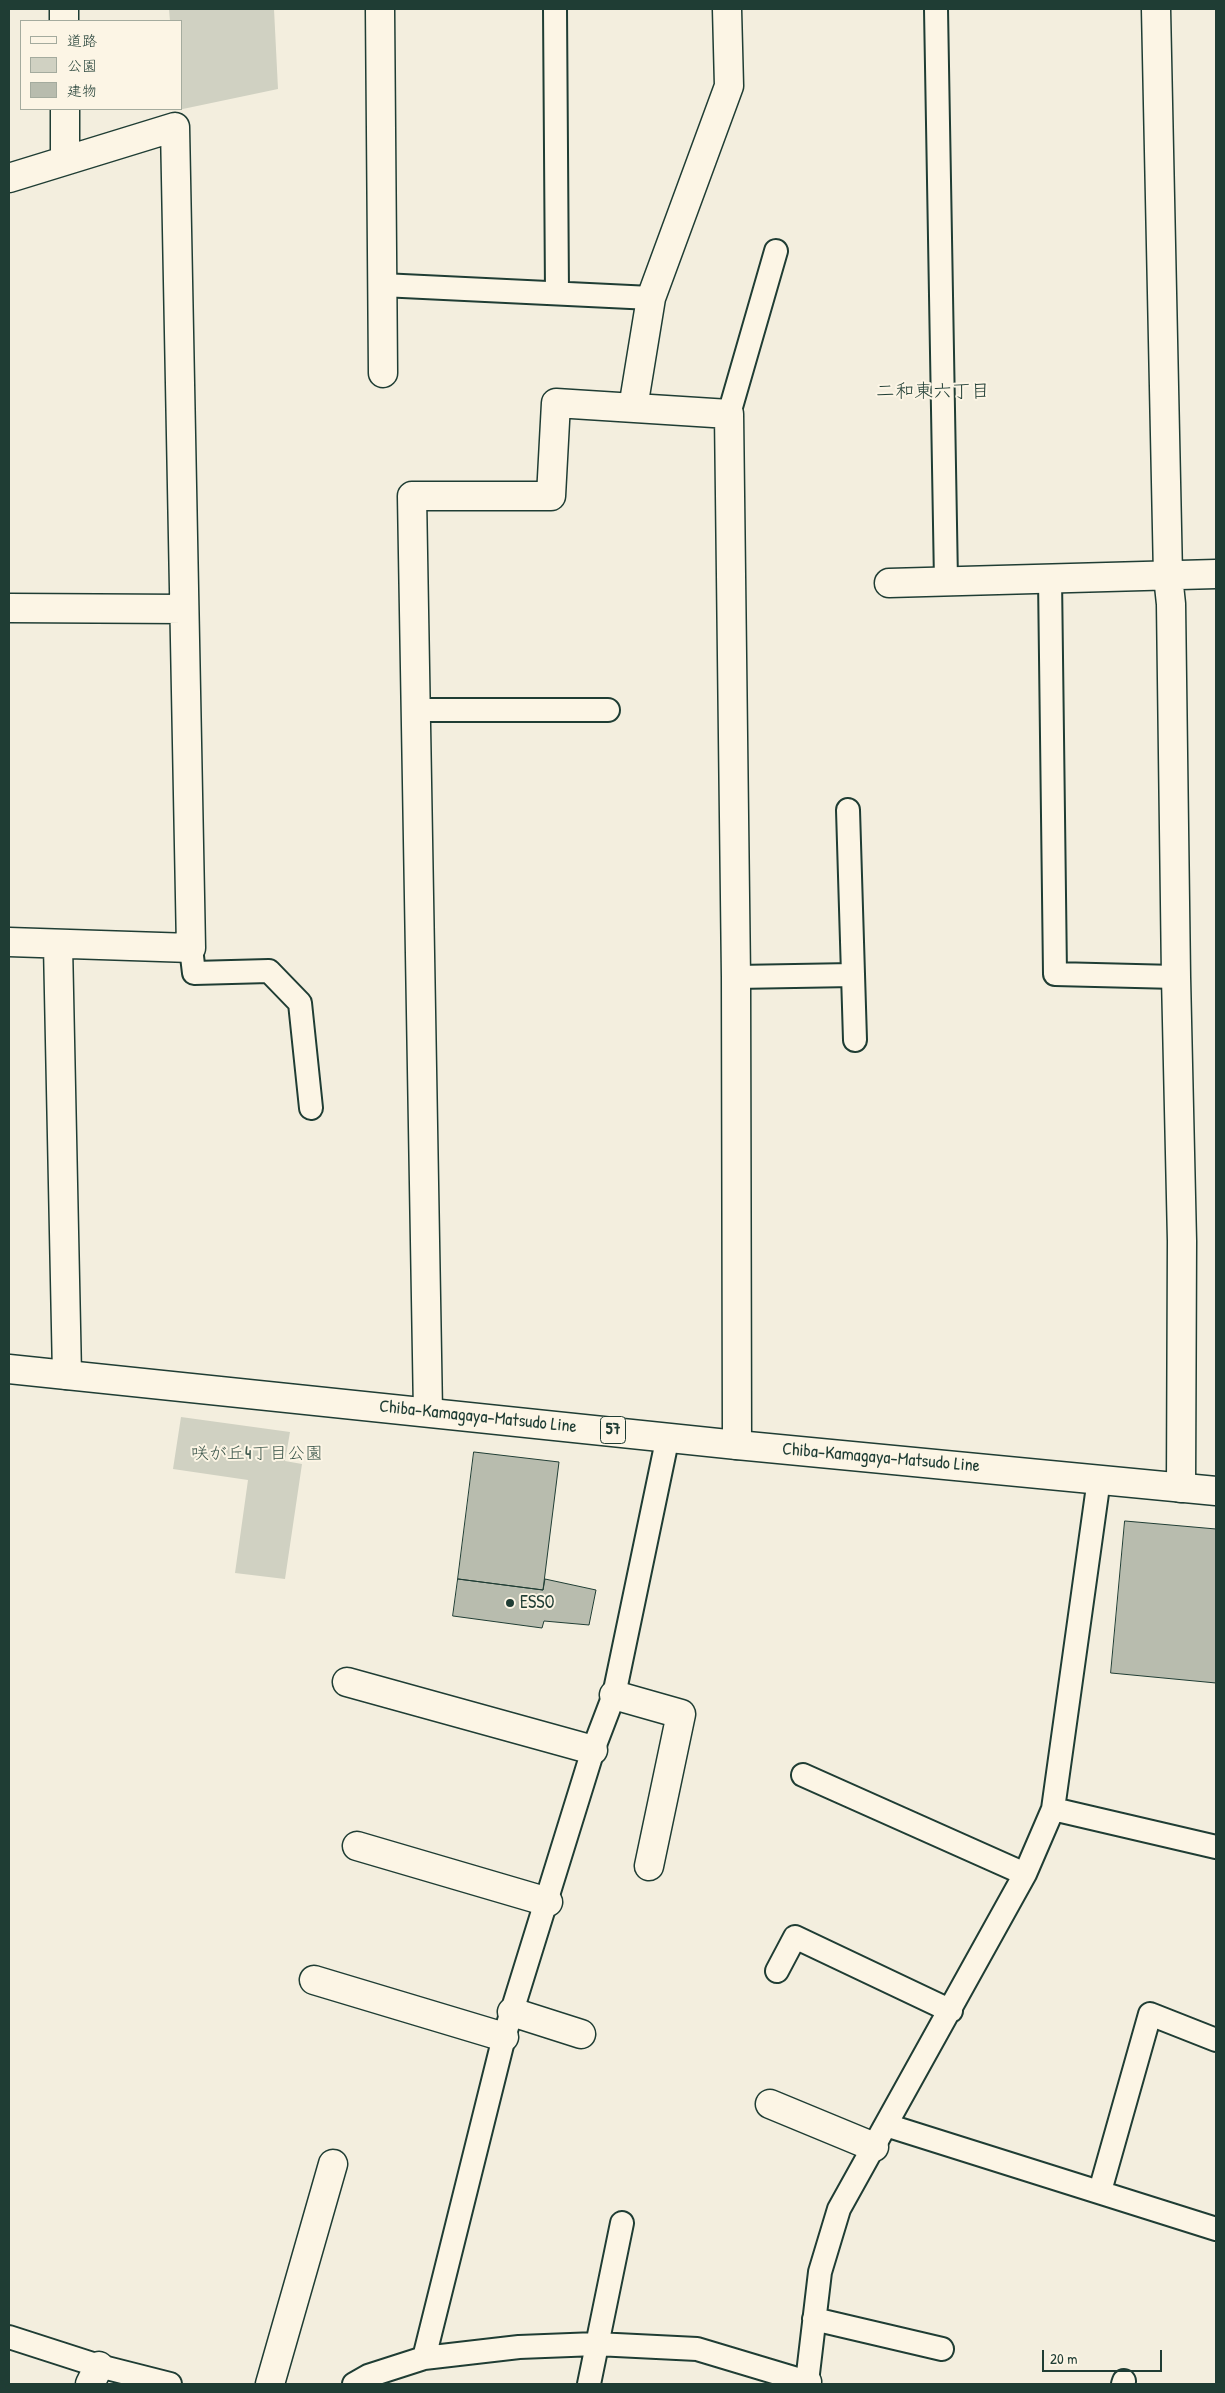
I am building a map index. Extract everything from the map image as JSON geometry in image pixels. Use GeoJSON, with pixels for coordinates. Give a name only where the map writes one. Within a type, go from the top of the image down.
{"type":"FeatureCollection","features":[{"type":"Feature","properties":{"kind":"street"},"geometry":{"type":"LineString","coordinates":[[380,9],[383,373]]}},
{"type":"Feature","properties":{"kind":"street"},"geometry":{"type":"LineString","coordinates":[[633,408],[651,298],[729,86],[727,9]]}},
{"type":"Feature","properties":{"kind":"street"},"geometry":{"type":"LineString","coordinates":[[1156,9],[1168,576],[1171,604],[1182,1241],[1181,1488]]}},
{"type":"Feature","properties":{"kind":"street"},"geometry":{"type":"LineString","coordinates":[[65,110],[66,160]]}},
{"type":"Feature","properties":{"kind":"street"},"geometry":{"type":"LineString","coordinates":[[9,178],[175,127],[190,948],[9,942]]}},
{"type":"Feature","properties":{"kind":"street"},"geometry":{"type":"LineString","coordinates":[[428,1412],[412,496],[551,496],[556,403],[729,414],[736,977],[737,1445]]}},
{"type":"Feature","properties":{"kind":"street"},"geometry":{"type":"LineString","coordinates":[[889,583],[1216,574]]}},
{"type":"Feature","properties":{"kind":"street"},"geometry":{"type":"LineString","coordinates":[[9,608],[184,610]]}},
{"type":"Feature","properties":{"kind":"street"},"geometry":{"type":"LineString","coordinates":[[58,945],[67,1375]]}},
{"type":"Feature","properties":{"kind":"street","name":"Chiba-Kamagaya-Matsudo Line"},"geometry":{"type":"LineString","coordinates":[[9,1369],[668,1436],[737,1445],[1216,1491]]}},
{"type":"Feature","properties":{"kind":"street"},"geometry":{"type":"LineString","coordinates":[[347,1682],[593,1750]]}},
{"type":"Feature","properties":{"kind":"street"},"geometry":{"type":"LineString","coordinates":[[614,1695],[681,1714],[649,1866]]}},
{"type":"Feature","properties":{"kind":"street"},"geometry":{"type":"LineString","coordinates":[[357,1846],[548,1902]]}},
{"type":"Feature","properties":{"kind":"street"},"geometry":{"type":"LineString","coordinates":[[314,1980],[508,2024],[581,2034]]}},
{"type":"Feature","properties":{"kind":"street"},"geometry":{"type":"LineString","coordinates":[[770,2104],[880,2136]]}},
{"type":"Feature","properties":{"kind":"street"},"geometry":{"type":"LineString","coordinates":[[270,2384],[332,2164]]}},
{"type":"Feature","properties":{"kind":"lane"},"geometry":{"type":"LineString","coordinates":[[555,9],[557,293]]}},
{"type":"Feature","properties":{"kind":"lane"},"geometry":{"type":"LineString","coordinates":[[936,9],[946,581]]}},
{"type":"Feature","properties":{"kind":"lane"},"geometry":{"type":"LineString","coordinates":[[729,414],[776,251]]}},
{"type":"Feature","properties":{"kind":"lane"},"geometry":{"type":"LineString","coordinates":[[382,285],[651,298]]}},
{"type":"Feature","properties":{"kind":"lane"},"geometry":{"type":"LineString","coordinates":[[1050,578],[1055,974],[1176,977]]}},
{"type":"Feature","properties":{"kind":"lane"},"geometry":{"type":"LineString","coordinates":[[416,710],[608,710]]}},
{"type":"Feature","properties":{"kind":"lane"},"geometry":{"type":"LineString","coordinates":[[848,810],[855,1040]]}},
{"type":"Feature","properties":{"kind":"lane"},"geometry":{"type":"LineString","coordinates":[[190,948],[194,973],[269,971],[300,1003],[312,1108]]}},
{"type":"Feature","properties":{"kind":"lane"},"geometry":{"type":"LineString","coordinates":[[736,977],[853,975]]}},
{"type":"Feature","properties":{"kind":"lane"},"geometry":{"type":"LineString","coordinates":[[424,2358],[508,2024],[548,1902],[593,1750],[614,1695],[668,1436]]}},
{"type":"Feature","properties":{"kind":"lane"},"geometry":{"type":"LineString","coordinates":[[354,2384],[368,2376],[424,2358],[519,2347],[596,2344],[697,2349],[806,2383],[820,2272],[839,2210],[1025,1874],[1054,1809],[1099,1479]]}},
{"type":"Feature","properties":{"kind":"lane"},"geometry":{"type":"LineString","coordinates":[[803,1776],[1025,1874]]}},
{"type":"Feature","properties":{"kind":"lane"},"geometry":{"type":"LineString","coordinates":[[1054,1809],[1216,1847]]}},
{"type":"Feature","properties":{"kind":"lane"},"geometry":{"type":"LineString","coordinates":[[777,1971],[795,1937],[951,2010]]}},
{"type":"Feature","properties":{"kind":"lane"},"geometry":{"type":"LineString","coordinates":[[1100,2191],[1150,2014],[1216,2040]]}},
{"type":"Feature","properties":{"kind":"lane"},"geometry":{"type":"LineString","coordinates":[[880,2136],[1100,2191],[1216,2229]]}},
{"type":"Feature","properties":{"kind":"lane"},"geometry":{"type":"LineString","coordinates":[[589,2384],[622,2223]]}},
{"type":"Feature","properties":{"kind":"lane"},"geometry":{"type":"LineString","coordinates":[[814,2318],[942,2349]]}},
{"type":"Feature","properties":{"kind":"lane"},"geometry":{"type":"LineString","coordinates":[[9,2337],[94,2375],[170,2384]]}},
{"type":"Feature","properties":{"kind":"green space"},"geometry":{"type":"Polygon","coordinates":[[[169,9],[274,9],[278,89],[182,109],[182,20],[170,20],[169,9]]]}},
{"type":"Feature","properties":{"kind":"green space","name":"咲が丘4丁目公園"},"geometry":{"type":"Polygon","coordinates":[[[181,1417],[290,1432],[285,1461],[302,1464],[285,1579],[235,1573],[248,1480],[173,1469],[181,1417]]]}},
{"type":"Feature","properties":{"kind":"building"},"geometry":{"type":"Polygon","coordinates":[[[474,1452],[559,1462],[543,1590],[458,1579],[474,1452]]]}},
{"type":"Feature","properties":{"kind":"building"},"geometry":{"type":"Polygon","coordinates":[[[1125,1521],[1216,1529],[1216,1683],[1111,1673],[1125,1521]]]}},
{"type":"Feature","properties":{"kind":"building"},"geometry":{"type":"Polygon","coordinates":[[[458,1579],[543,1590],[545,1579],[596,1590],[589,1625],[544,1621],[542,1628],[453,1616],[458,1579]]]}},
{"type":"Feature","properties":{"kind":"place","name":"ESSO"},"geometry":{"type":"Point","coordinates":[510,1603]}},
{"type":"Feature","properties":{"kind":"district","name":"二和東六丁目"},"geometry":{"type":"Point","coordinates":[933,392]}}]}
